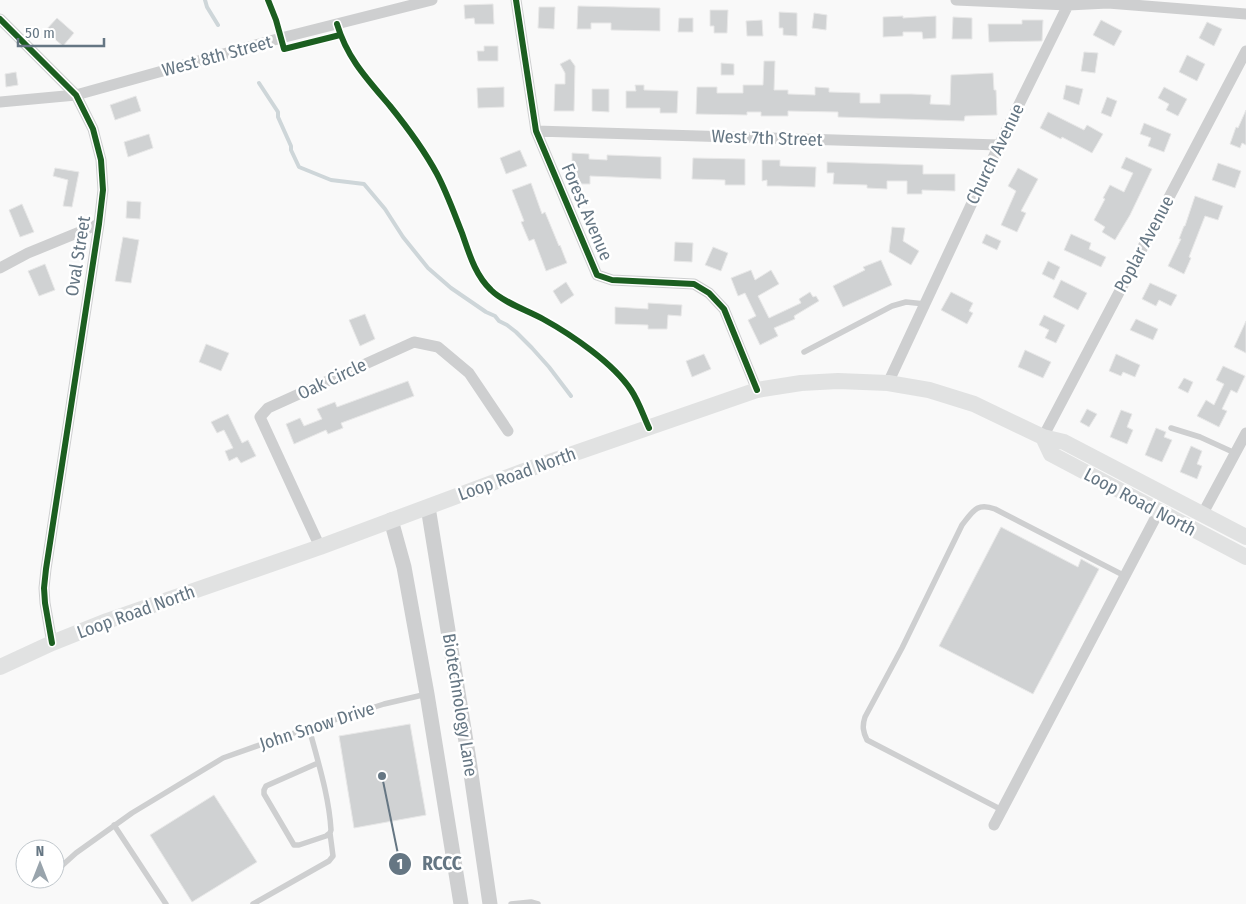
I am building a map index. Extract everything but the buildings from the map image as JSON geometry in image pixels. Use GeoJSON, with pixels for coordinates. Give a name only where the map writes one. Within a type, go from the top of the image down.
{"type":"FeatureCollection","features":[{"type":"Feature","properties":{"kind":"main road","name":"Loop Road North"},"geometry":{"type":"LineString","coordinates":[[0,667],[106,621],[320,547],[532,468],[757,390],[801,383],[829,381],[888,383],[929,390],[974,404],[1043,438],[1064,442],[1246,538]]}},
{"type":"Feature","properties":{"kind":"main road","name":"Loop Road North"},"geometry":{"type":"LineString","coordinates":[[1043,438],[1050,454],[1246,557]]}},
{"type":"Feature","properties":{"kind":"street","name":"West 8th Street"},"geometry":{"type":"LineString","coordinates":[[0,102],[76,95],[281,38],[432,0]]}},
{"type":"Feature","properties":{"kind":"street","name":"Forest Avenue"},"geometry":{"type":"LineString","coordinates":[[516,0],[536,131],[597,275],[612,280],[694,284],[709,293],[724,309],[757,390]]}},
{"type":"Feature","properties":{"kind":"street"},"geometry":{"type":"LineString","coordinates":[[956,0],[1068,5],[1109,2],[1246,14]]}},
{"type":"Feature","properties":{"kind":"street","name":"Church Avenue"},"geometry":{"type":"LineString","coordinates":[[888,383],[999,145],[1068,5]]}},
{"type":"Feature","properties":{"kind":"street","name":"Oval Street"},"geometry":{"type":"LineString","coordinates":[[0,20],[76,95],[93,129],[101,160],[103,190],[99,224],[51,531],[44,588],[52,643]]}},
{"type":"Feature","properties":{"kind":"street","name":"Poplar Avenue"},"geometry":{"type":"LineString","coordinates":[[1043,438],[1246,51]]}},
{"type":"Feature","properties":{"kind":"street","name":"West 7th Street"},"geometry":{"type":"LineString","coordinates":[[536,131],[999,145]]}},
{"type":"Feature","properties":{"kind":"street"},"geometry":{"type":"LineString","coordinates":[[0,268],[28,253],[99,224]]}},
{"type":"Feature","properties":{"kind":"street","name":"Oak Circle"},"geometry":{"type":"LineString","coordinates":[[320,547],[260,417],[268,408],[414,342],[438,347],[469,373],[508,431]]}},
{"type":"Feature","properties":{"kind":"street"},"geometry":{"type":"LineString","coordinates":[[1202,514],[1246,433]]}},
{"type":"Feature","properties":{"kind":"street","name":"Biotechnology Lane"},"geometry":{"type":"LineString","coordinates":[[428,507],[490,904]]}},
{"type":"Feature","properties":{"kind":"street"},"geometry":{"type":"LineString","coordinates":[[994,825],[1158,512]]}},
{"type":"Feature","properties":{"kind":"street","name":"Biotechnology Lane"},"geometry":{"type":"LineString","coordinates":[[391,520],[404,566],[462,904]]}},
{"type":"Feature","properties":{"kind":"lane"},"geometry":{"type":"LineString","coordinates":[[804,352],[892,306],[906,302],[925,304]]}},
{"type":"Feature","properties":{"kind":"lane"},"geometry":{"type":"LineString","coordinates":[[1171,428],[1200,436],[1235,453]]}},
{"type":"Feature","properties":{"kind":"lane"},"geometry":{"type":"LineString","coordinates":[[1002,810],[868,740],[862,727],[865,717],[902,648],[962,525],[977,508],[987,506],[1125,576]]}},
{"type":"Feature","properties":{"kind":"lane","name":"John Snow Drive"},"geometry":{"type":"LineString","coordinates":[[65,863],[132,813],[223,758],[384,704],[427,694]]}},
{"type":"Feature","properties":{"kind":"lane"},"geometry":{"type":"LineString","coordinates":[[253,904],[329,861],[333,856],[329,809],[308,728]]}},
{"type":"Feature","properties":{"kind":"lane"},"geometry":{"type":"LineString","coordinates":[[318,763],[266,786],[264,794],[294,844],[299,845],[330,834]]}},
{"type":"Feature","properties":{"kind":"lane"},"geometry":{"type":"LineString","coordinates":[[114,825],[166,904]]}},
{"type":"Feature","properties":{"kind":"lane"},"geometry":{"type":"LineString","coordinates":[[511,904],[531,902],[538,904]]}},
{"type":"Feature","properties":{"kind":"waterway"},"geometry":{"type":"LineString","coordinates":[[205,0],[218,25]]}},
{"type":"Feature","properties":{"kind":"waterway"},"geometry":{"type":"LineString","coordinates":[[259,83],[278,112],[278,117],[299,167],[331,180],[364,184],[385,209],[403,237],[428,268],[451,288],[516,332],[549,367],[571,396]]}},
{"type":"Feature","properties":{"kind":"cycle path"},"geometry":{"type":"LineString","coordinates":[[268,0],[284,49],[340,35]]}},
{"type":"Feature","properties":{"kind":"cycle path"},"geometry":{"type":"LineString","coordinates":[[516,0],[536,131],[597,275],[612,280],[694,284],[709,293],[724,309],[757,390]]}},
{"type":"Feature","properties":{"kind":"cycle path"},"geometry":{"type":"LineString","coordinates":[[0,19],[76,95],[93,129],[101,160],[103,190],[99,224],[44,588],[52,643]]}},
{"type":"Feature","properties":{"kind":"cycle path"},"geometry":{"type":"LineString","coordinates":[[337,24],[352,58],[403,122],[432,165],[441,181],[473,263],[485,284],[502,299],[537,316],[579,341],[603,360],[631,390],[649,428]]}},
{"type":"Feature","properties":{"kind":"place","name":"RCCC"},"geometry":{"type":"Point","coordinates":[382,776]}}]}
